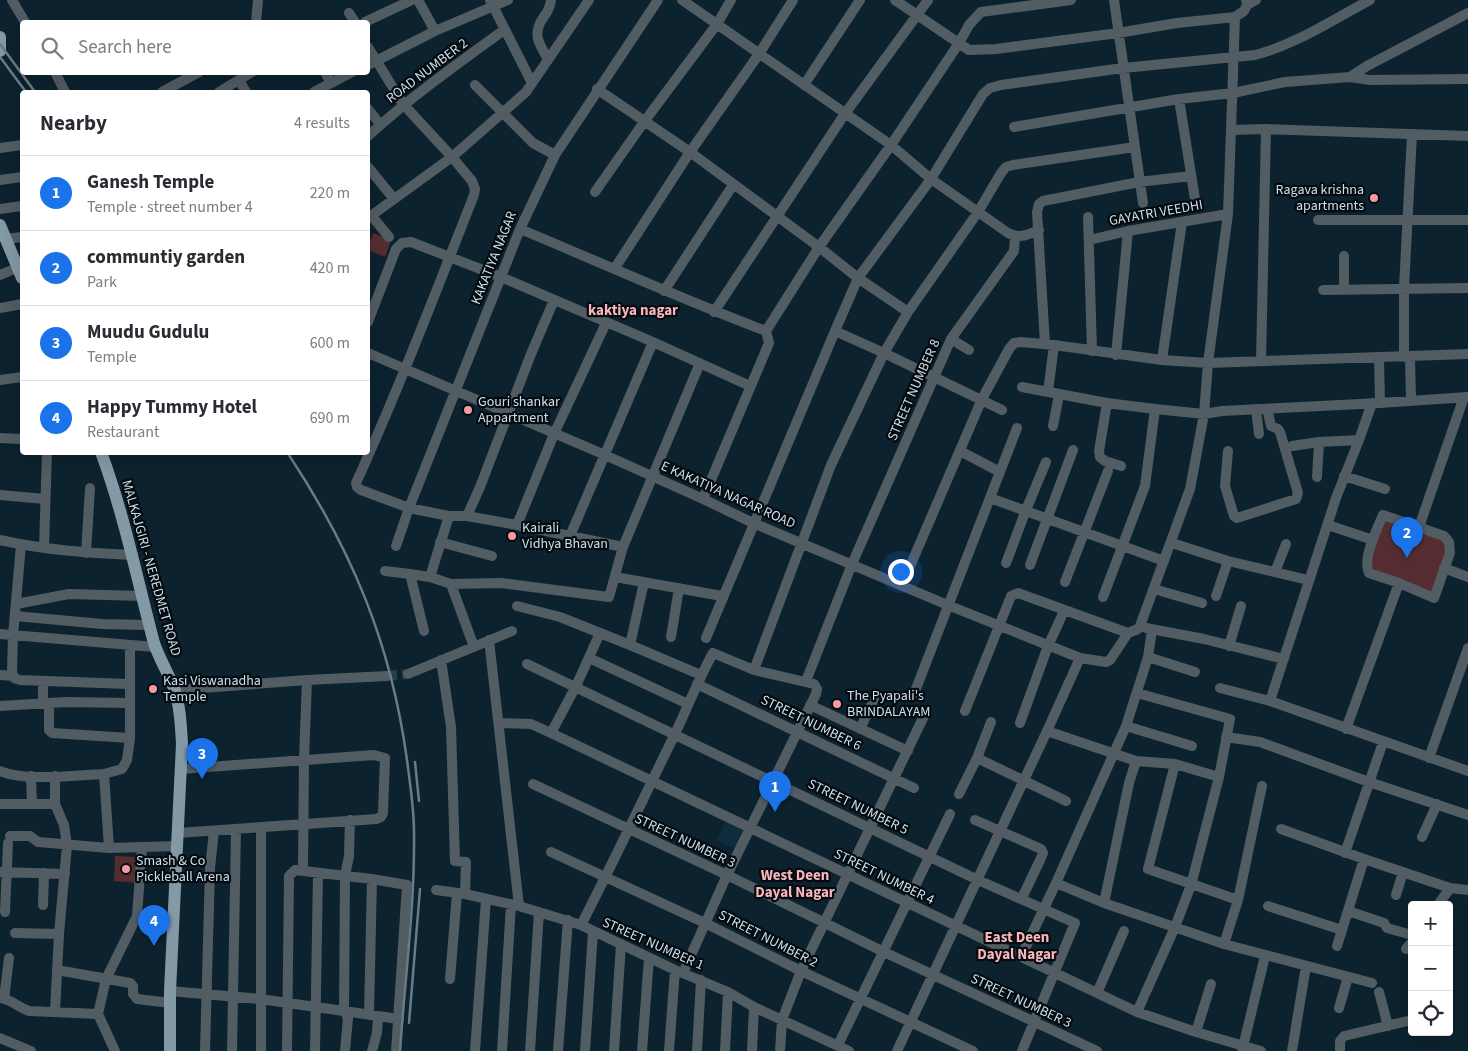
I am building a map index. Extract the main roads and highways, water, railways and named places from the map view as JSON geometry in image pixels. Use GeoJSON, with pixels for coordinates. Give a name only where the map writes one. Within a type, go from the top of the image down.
{"type":"FeatureCollection","features":[{"type":"Feature","properties":{"kind":"main road"},"geometry":{"type":"LineString","coordinates":[[0,37],[0,51]]}},
{"type":"Feature","properties":{"kind":"main road"},"geometry":{"type":"LineString","coordinates":[[2,233],[20,269]]}},
{"type":"Feature","properties":{"kind":"main road","name":"MALKAJGIRI - NEREDMET ROAD"},"geometry":{"type":"LineString","coordinates":[[103,455],[133,555],[155,647],[175,690],[180,720],[182,744],[170,997],[170,1051]]}},
{"type":"Feature","properties":{"kind":"tunnel"},"geometry":{"type":"LineString","coordinates":[[387,676],[408,674]]}},
{"type":"Feature","properties":{"kind":"railway"},"geometry":{"type":"LineString","coordinates":[[0,44],[20,71]]}},
{"type":"Feature","properties":{"kind":"railway"},"geometry":{"type":"LineString","coordinates":[[0,57],[25,90]]}},
{"type":"Feature","properties":{"kind":"railway"},"geometry":{"type":"LineString","coordinates":[[23,75],[34,90]]}},
{"type":"Feature","properties":{"kind":"railway"},"geometry":{"type":"LineString","coordinates":[[289,455],[331,525],[365,599],[391,676],[400,717],[411,787],[414,832],[411,914],[400,1051]]}},
{"type":"Feature","properties":{"kind":"railway"},"geometry":{"type":"LineString","coordinates":[[415,762],[419,801]]}},
{"type":"Feature","properties":{"kind":"railway"},"geometry":{"type":"LineString","coordinates":[[409,1023],[420,889]]}},
{"type":"Feature","properties":{"kind":"place","name":"Ragava krishna apartments"},"geometry":{"type":"Point","coordinates":[1374,198]}},
{"type":"Feature","properties":{"kind":"place","name":"Gouri shankar Appartment"},"geometry":{"type":"Point","coordinates":[468,410]}},
{"type":"Feature","properties":{"kind":"place","name":"Kairali Vidhya Bhavan"},"geometry":{"type":"Point","coordinates":[512,536]}},
{"type":"Feature","properties":{"kind":"place","name":"communtiy garden"},"geometry":{"type":"Point","coordinates":[1407,558]}},
{"type":"Feature","properties":{"kind":"place","name":"Kasi Viswanadha Temple"},"geometry":{"type":"Point","coordinates":[153,689]}},
{"type":"Feature","properties":{"kind":"place","name":"The Pyapali's BRINDALAYAM"},"geometry":{"type":"Point","coordinates":[837,704]}},
{"type":"Feature","properties":{"kind":"place","name":"Muudu Gudulu"},"geometry":{"type":"Point","coordinates":[202,779]}},
{"type":"Feature","properties":{"kind":"place","name":"Ganesh Temple"},"geometry":{"type":"Point","coordinates":[775,812]}},
{"type":"Feature","properties":{"kind":"place","name":"Smash & Co Pickleball Arena"},"geometry":{"type":"Point","coordinates":[126,869]}},
{"type":"Feature","properties":{"kind":"place","name":"Happy Tummy Hotel"},"geometry":{"type":"Point","coordinates":[154,946]}},
{"type":"Feature","properties":{"kind":"district","name":"kaktiya nagar"},"geometry":{"type":"Point","coordinates":[633,310]}},
{"type":"Feature","properties":{"kind":"district","name":"West Deen Dayal Nagar"},"geometry":{"type":"Point","coordinates":[795,884]}},
{"type":"Feature","properties":{"kind":"district","name":"East Deen Dayal Nagar"},"geometry":{"type":"Point","coordinates":[1017,946]}}]}
